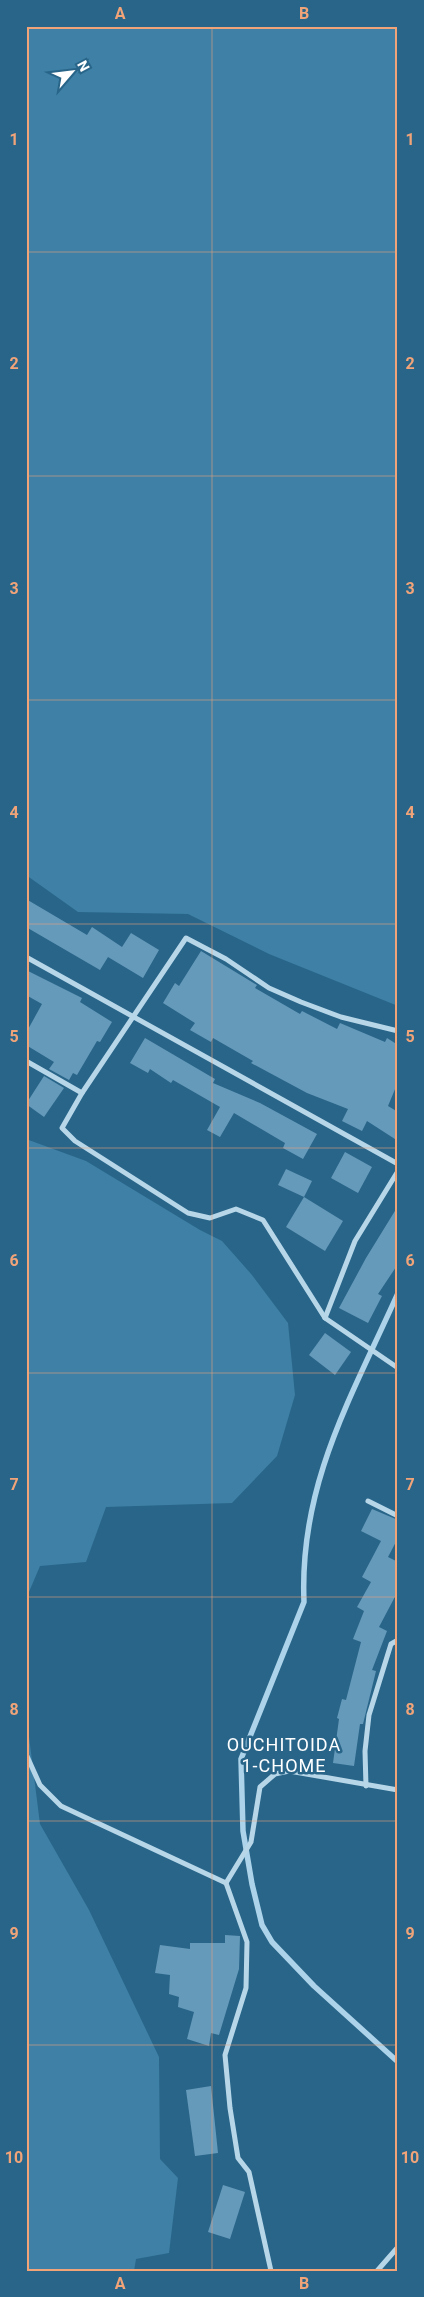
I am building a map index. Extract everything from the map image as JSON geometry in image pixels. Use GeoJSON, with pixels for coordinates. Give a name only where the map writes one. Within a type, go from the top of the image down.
{"type":"FeatureCollection","features":[{"type":"Feature","properties":{"kind":"street"},"geometry":{"type":"LineString","coordinates":[[398,1031],[341,1017],[269,988],[226,959],[186,938],[82,1093],[62,1128],[75,1141],[188,1213],[210,1218],[236,1209],[263,1220],[325,1318],[376,1355],[398,1368]]}},
{"type":"Feature","properties":{"kind":"street"},"geometry":{"type":"LineString","coordinates":[[26,957],[132,1018],[398,1164]]}},
{"type":"Feature","properties":{"kind":"street"},"geometry":{"type":"LineString","coordinates":[[26,1061],[82,1093]]}},
{"type":"Feature","properties":{"kind":"street"},"geometry":{"type":"LineString","coordinates":[[325,1318],[355,1241],[398,1171]]}},
{"type":"Feature","properties":{"kind":"street"},"geometry":{"type":"LineString","coordinates":[[368,1501],[398,1516]]}},
{"type":"Feature","properties":{"kind":"street"},"geometry":{"type":"LineString","coordinates":[[366,1786],[365,1751],[368,1714],[391,1644],[398,1640]]}},
{"type":"Feature","properties":{"kind":"street"},"geometry":{"type":"LineString","coordinates":[[26,1754],[40,1785],[61,1806],[226,1883],[247,1942],[246,1988],[225,2055],[230,2108],[238,2158],[249,2172],[271,2271]]}},
{"type":"Feature","properties":{"kind":"street"},"geometry":{"type":"LineString","coordinates":[[226,1883],[251,1842],[260,1786],[274,1774],[289,1772],[398,1790]]}},
{"type":"Feature","properties":{"kind":"street"},"geometry":{"type":"LineString","coordinates":[[377,2271],[398,2247]]}},
{"type":"Feature","properties":{"kind":"shaded area"},"geometry":{"type":"Polygon","coordinates":[[[26,26],[398,26],[398,1006],[269,954],[188,914],[78,912],[26,875],[26,26]]]}},
{"type":"Feature","properties":{"kind":"shaded area"},"geometry":{"type":"Polygon","coordinates":[[[26,1139],[86,1161],[200,1230],[222,1241],[252,1275],[288,1323],[295,1395],[277,1456],[232,1503],[106,1507],[86,1562],[40,1566],[26,1599],[26,1139]]]}},
{"type":"Feature","properties":{"kind":"shaded area"},"geometry":{"type":"Polygon","coordinates":[[[26,1713],[40,1824],[89,1910],[159,2057],[160,2159],[178,2178],[169,2253],[136,2259],[134,2271],[26,2271],[26,1713]]]}},
{"type":"Feature","properties":{"kind":"building"},"geometry":{"type":"Polygon","coordinates":[[[26,899],[87,935],[92,927],[122,947],[131,933],[159,950],[143,978],[108,957],[100,970],[26,927],[26,899]]]}},
{"type":"Feature","properties":{"kind":"building"},"geometry":{"type":"Polygon","coordinates":[[[201,951],[257,985],[255,988],[300,1014],[302,1011],[337,1029],[340,1023],[385,1042],[387,1038],[398,1045],[398,1082],[388,1106],[398,1112],[398,1141],[367,1121],[362,1131],[342,1121],[348,1109],[307,1093],[251,1063],[253,1061],[213,1038],[211,1042],[190,1030],[195,1023],[163,1003],[175,983],[179,986],[201,951]]]}},
{"type":"Feature","properties":{"kind":"building"},"geometry":{"type":"Polygon","coordinates":[[[26,970],[82,998],[80,1002],[112,1022],[100,1042],[97,1041],[77,1075],[73,1073],[69,1080],[49,1069],[54,1062],[26,1045],[26,1033],[42,1004],[26,995],[26,970]]]}},
{"type":"Feature","properties":{"kind":"building"},"geometry":{"type":"Polygon","coordinates":[[[145,1038],[215,1079],[213,1083],[260,1103],[317,1134],[303,1159],[283,1148],[285,1143],[234,1113],[220,1137],[207,1130],[220,1107],[173,1080],[171,1083],[150,1069],[148,1073],[130,1063],[145,1038]]]}},
{"type":"Feature","properties":{"kind":"building"},"geometry":{"type":"Polygon","coordinates":[[[44,1076],[64,1088],[44,1117],[26,1104],[44,1076]]]}},
{"type":"Feature","properties":{"kind":"building"},"geometry":{"type":"Polygon","coordinates":[[[345,1152],[372,1167],[358,1193],[331,1178],[345,1152]]]}},
{"type":"Feature","properties":{"kind":"building"},"geometry":{"type":"Polygon","coordinates":[[[286,1169],[312,1181],[304,1197],[278,1185],[286,1169]]]}},
{"type":"Feature","properties":{"kind":"building"},"geometry":{"type":"Polygon","coordinates":[[[304,1197],[343,1221],[325,1251],[286,1227],[304,1197]]]}},
{"type":"Feature","properties":{"kind":"building"},"geometry":{"type":"Polygon","coordinates":[[[398,1206],[398,1264],[378,1294],[382,1296],[368,1323],[339,1308],[366,1258],[398,1206]]]}},
{"type":"Feature","properties":{"kind":"building"},"geometry":{"type":"Polygon","coordinates":[[[325,1333],[351,1352],[335,1375],[309,1355],[325,1333]]]}},
{"type":"Feature","properties":{"kind":"building"},"geometry":{"type":"Polygon","coordinates":[[[372,1509],[398,1520],[398,1538],[388,1557],[398,1562],[398,1591],[379,1627],[387,1631],[372,1670],[376,1671],[363,1724],[360,1724],[354,1766],[333,1763],[339,1719],[337,1718],[342,1699],[346,1700],[361,1642],[353,1639],[364,1611],[357,1607],[371,1582],[362,1577],[381,1541],[361,1531],[372,1509]]]}},
{"type":"Feature","properties":{"kind":"building"},"geometry":{"type":"Polygon","coordinates":[[[225,1935],[240,1936],[239,1969],[219,2035],[211,2033],[209,2046],[187,2039],[194,2012],[178,2007],[179,1997],[169,1994],[170,1975],[155,1973],[160,1945],[190,1949],[190,1943],[225,1943],[225,1935]]]}},
{"type":"Feature","properties":{"kind":"building"},"geometry":{"type":"Polygon","coordinates":[[[211,2086],[218,2153],[195,2156],[186,2090],[211,2086]]]}},
{"type":"Feature","properties":{"kind":"building"},"geometry":{"type":"Polygon","coordinates":[[[223,2185],[245,2192],[230,2239],[208,2232],[223,2185]]]}},
{"type":"Feature","properties":{"kind":"waterway"},"geometry":{"type":"LineString","coordinates":[[398,1293],[347,1405],[319,1480],[310,1518],[305,1559],[304,1602],[241,1759],[243,1831],[252,1884],[262,1925],[272,1942],[314,1986],[398,2062]]}},
{"type":"Feature","properties":{"kind":"district","name":"OUCHITOIDA 1-CHOME"},"geometry":{"type":"Point","coordinates":[284,1754]}}]}
